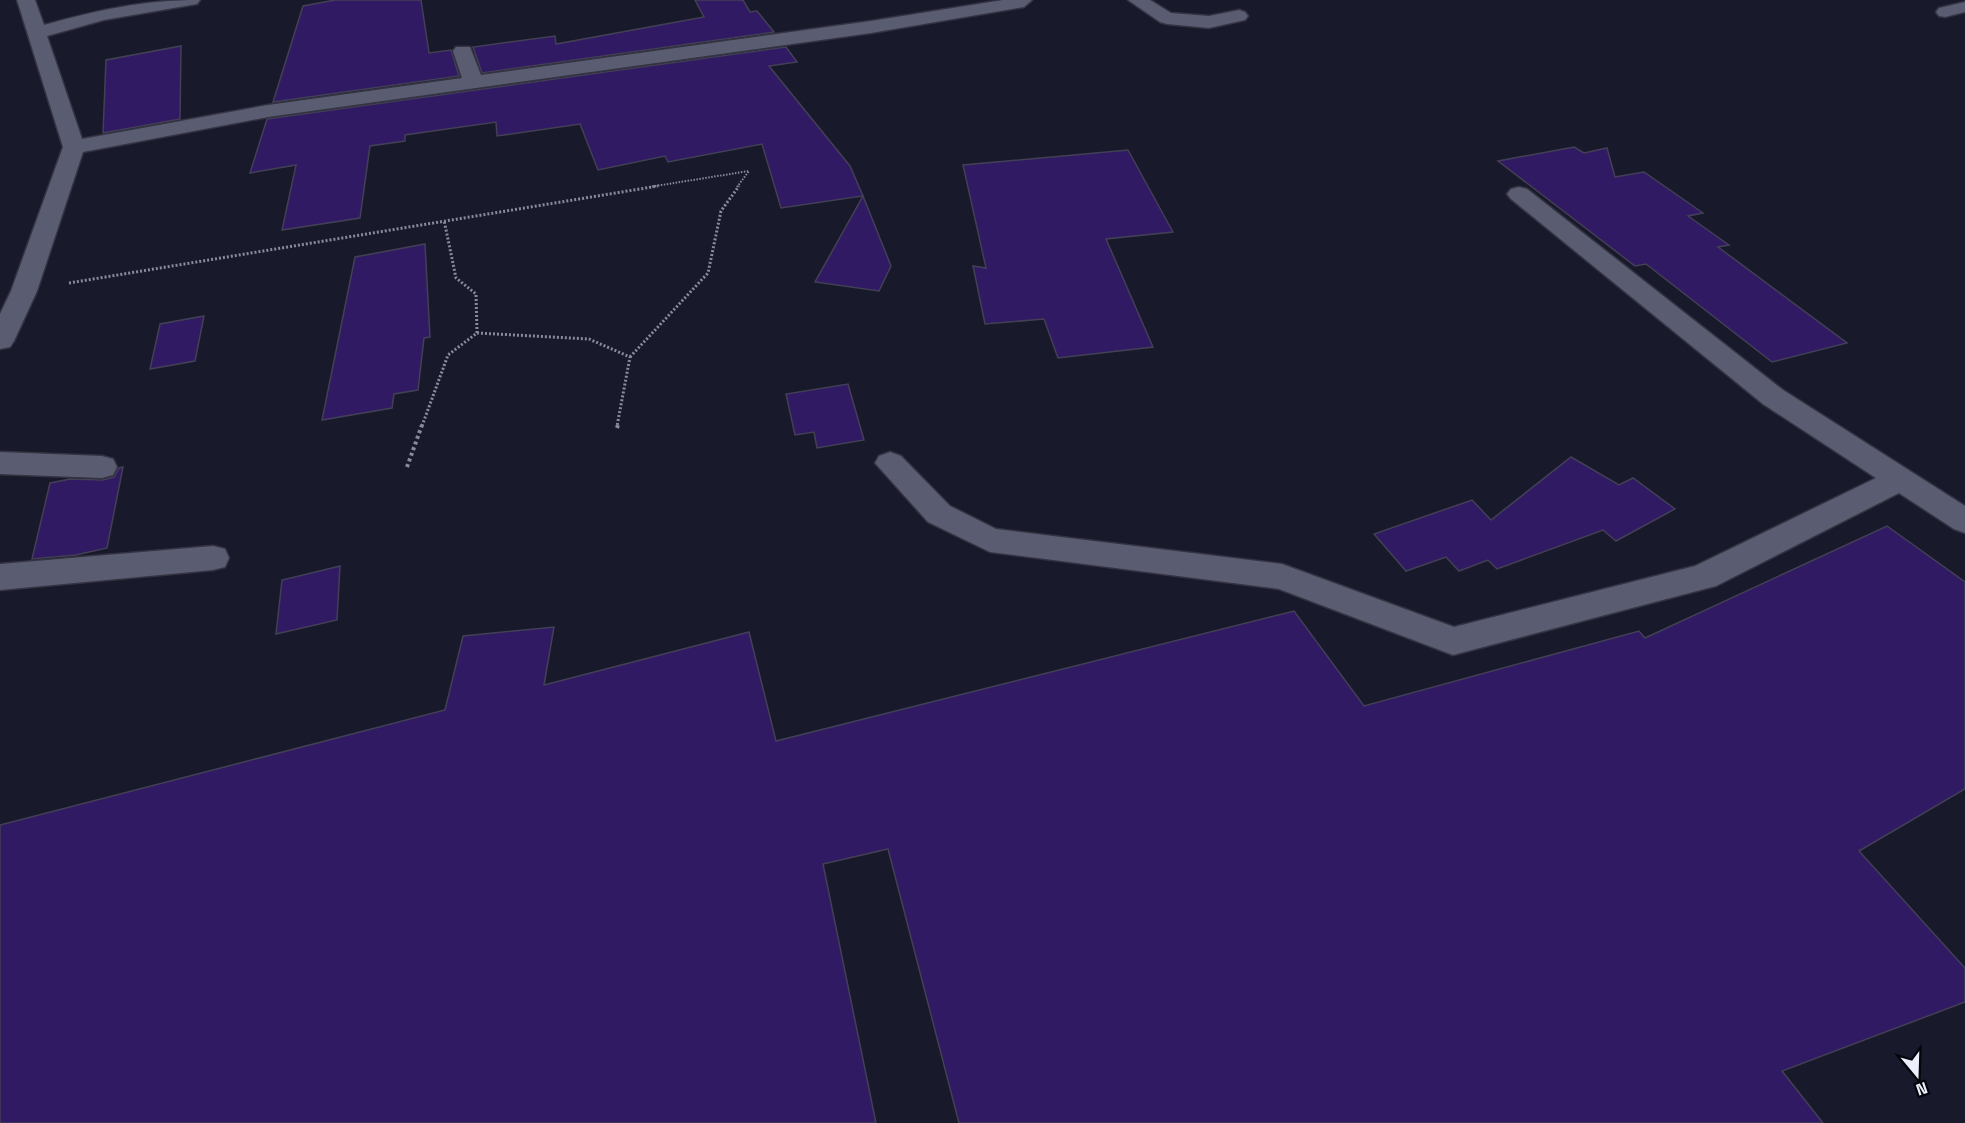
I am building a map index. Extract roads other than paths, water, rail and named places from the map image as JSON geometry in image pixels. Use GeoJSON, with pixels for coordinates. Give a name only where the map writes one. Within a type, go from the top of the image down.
{"type":"FeatureCollection","features":[{"type":"Feature","properties":{"kind":"street"},"geometry":{"type":"LineString","coordinates":[[0,341],[24,291],[74,147],[26,0]]}},
{"type":"Feature","properties":{"kind":"street"},"geometry":{"type":"LineString","coordinates":[[36,33],[102,15],[190,0]]}},
{"type":"Feature","properties":{"kind":"street"},"geometry":{"type":"LineString","coordinates":[[74,147],[268,111],[871,27],[1018,3],[1023,0]]}},
{"type":"Feature","properties":{"kind":"street"},"geometry":{"type":"LineString","coordinates":[[1137,0],[1167,18],[1209,22],[1239,16]]}},
{"type":"Feature","properties":{"kind":"street"},"geometry":{"type":"LineString","coordinates":[[1945,12],[1965,7]]}},
{"type":"Feature","properties":{"kind":"street"},"geometry":{"type":"LineString","coordinates":[[463,51],[474,83]]}},
{"type":"Feature","properties":{"kind":"street"},"geometry":{"type":"LineString","coordinates":[[1519,194],[1773,397],[1898,480],[1965,521]]}},
{"type":"Feature","properties":{"kind":"street"},"geometry":{"type":"LineString","coordinates":[[0,463],[102,467]]}},
{"type":"Feature","properties":{"kind":"street"},"geometry":{"type":"LineString","coordinates":[[890,463],[939,514],[990,540],[1282,577],[1453,641],[1704,578],[1898,480]]}},
{"type":"Feature","properties":{"kind":"street"},"geometry":{"type":"LineString","coordinates":[[0,577],[213,558]]}}]}
